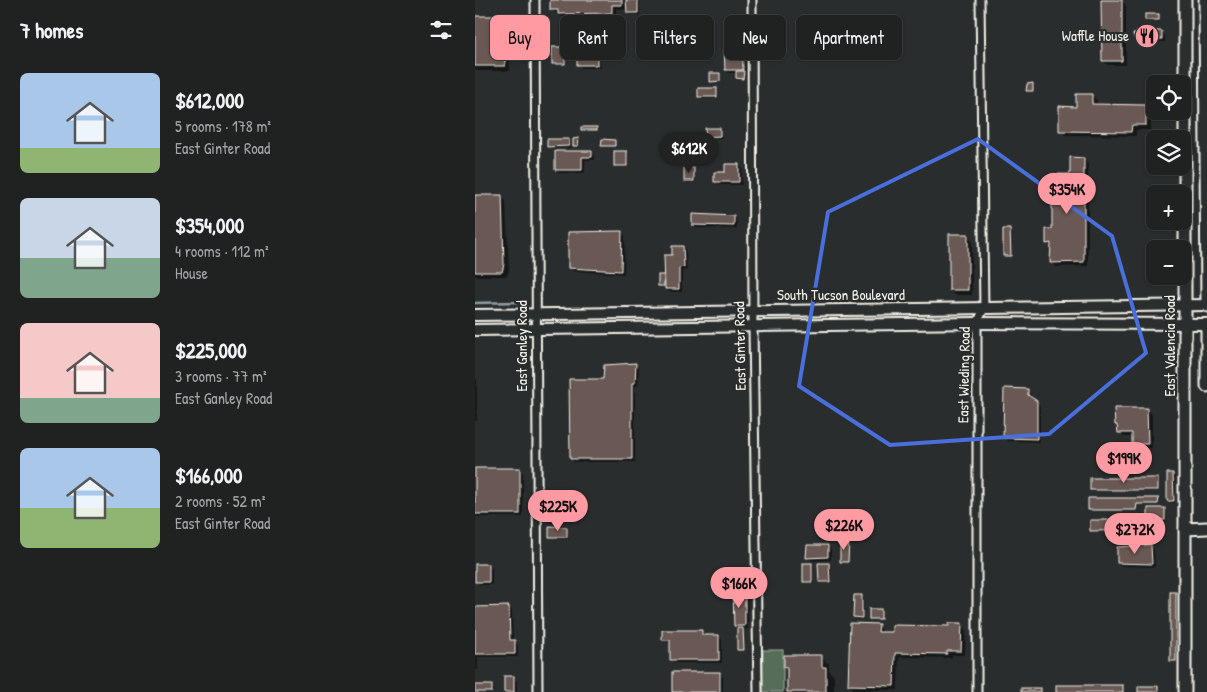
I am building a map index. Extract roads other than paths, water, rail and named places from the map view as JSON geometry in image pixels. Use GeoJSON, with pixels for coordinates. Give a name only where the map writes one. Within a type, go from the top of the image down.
{"type":"FeatureCollection","features":[{"type":"Feature","properties":{"kind":"main road","name":"East Valencia Road"},"geometry":{"type":"LineString","coordinates":[[1185,0],[1185,75]]}},
{"type":"Feature","properties":{"kind":"main road"},"geometry":{"type":"LineString","coordinates":[[1205,0],[1207,306]]}},
{"type":"Feature","properties":{"kind":"main road"},"geometry":{"type":"LineString","coordinates":[[1191,79],[1205,80]]}},
{"type":"Feature","properties":{"kind":"main road","name":"East Valencia Road"},"geometry":{"type":"LineString","coordinates":[[1185,120],[1185,692]]}},
{"type":"Feature","properties":{"kind":"main road","name":"South Tucson Boulevard"},"geometry":{"type":"LineString","coordinates":[[475,315],[753,310],[1207,306]]}},
{"type":"Feature","properties":{"kind":"main road","name":"South Tucson Boulevard"},"geometry":{"type":"LineString","coordinates":[[475,330],[977,323],[1207,324]]}},
{"type":"Feature","properties":{"kind":"main road"},"geometry":{"type":"LineString","coordinates":[[1207,330],[1207,386]]}},
{"type":"Feature","properties":{"kind":"main road"},"geometry":{"type":"LineString","coordinates":[[1185,529],[1207,528]]}},
{"type":"Feature","properties":{"kind":"street","name":"East Ganley Road"},"geometry":{"type":"LineString","coordinates":[[535,0],[538,692]]}},
{"type":"Feature","properties":{"kind":"street","name":"East Ginter Road"},"geometry":{"type":"LineString","coordinates":[[752,0],[753,326],[758,692]]}},
{"type":"Feature","properties":{"kind":"street","name":"East Wieding Road"},"geometry":{"type":"LineString","coordinates":[[977,692],[977,323],[984,309],[980,0]]}},
{"type":"Feature","properties":{"kind":"waterway"},"geometry":{"type":"LineString","coordinates":[[475,303],[521,302]]}},
{"type":"Feature","properties":{"kind":"place","name":"Waffle House"},"geometry":{"type":"Point","coordinates":[1147,36]}}]}
